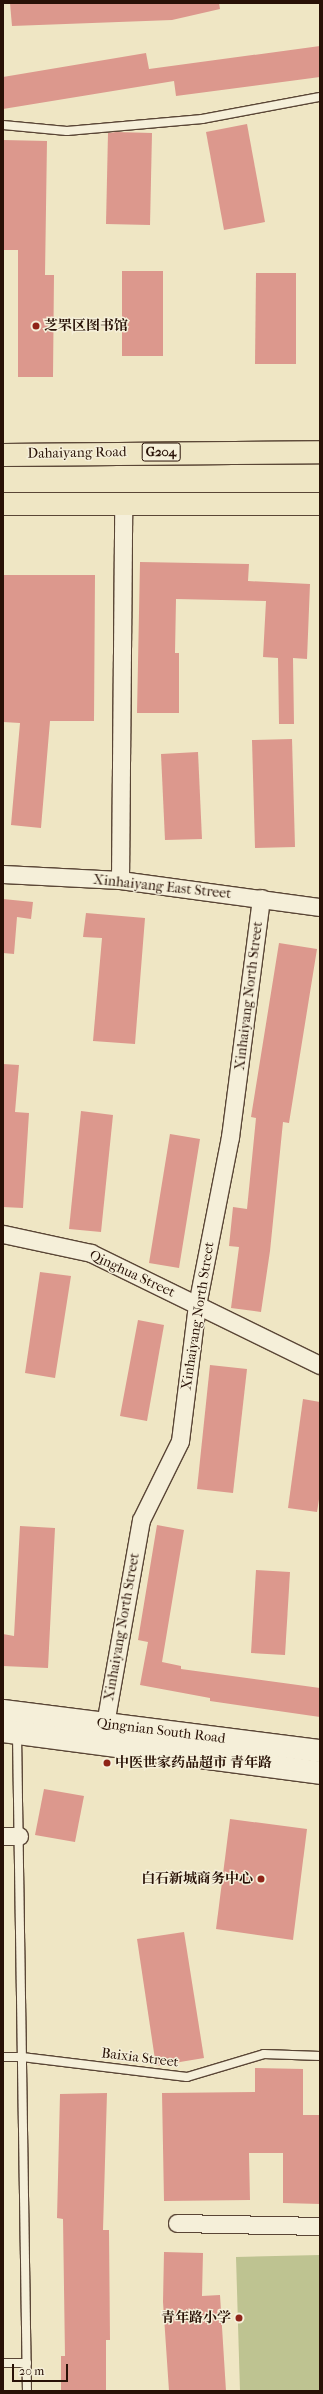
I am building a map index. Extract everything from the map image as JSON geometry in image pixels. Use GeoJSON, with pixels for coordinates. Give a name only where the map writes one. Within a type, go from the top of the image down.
{"type":"FeatureCollection","features":[{"type":"Feature","properties":{"kind":"highway","name":"Dahaiyang Road"},"geometry":{"type":"LineString","coordinates":[[3,455],[320,452]]}},
{"type":"Feature","properties":{"kind":"highway"},"geometry":{"type":"LineString","coordinates":[[3,504],[320,504]]}},
{"type":"Feature","properties":{"kind":"main road","name":"Qingnian South Road"},"geometry":{"type":"LineString","coordinates":[[12,1723],[105,1724],[320,1751]]}},
{"type":"Feature","properties":{"kind":"main road","name":"Qingnian South Road"},"geometry":{"type":"LineString","coordinates":[[12,1723],[320,1773]]}},
{"type":"Feature","properties":{"kind":"street"},"geometry":{"type":"LineString","coordinates":[[120,880],[123,504]]}},
{"type":"Feature","properties":{"kind":"street","name":"Xinhaiyang East Street"},"geometry":{"type":"LineString","coordinates":[[3,874],[120,880],[320,907]]}},
{"type":"Feature","properties":{"kind":"street","name":"Xinhaiyang North Street"},"geometry":{"type":"LineString","coordinates":[[105,1724],[141,1520],[180,1441],[197,1305],[230,1137],[261,898]]}},
{"type":"Feature","properties":{"kind":"street","name":"Qinghua Street"},"geometry":{"type":"LineString","coordinates":[[3,1234],[91,1253],[320,1365]]}},
{"type":"Feature","properties":{"kind":"street"},"geometry":{"type":"LineString","coordinates":[[176,2223],[320,2226]]}},
{"type":"Feature","properties":{"kind":"lane"},"geometry":{"type":"LineString","coordinates":[[3,125],[67,131],[83,130],[202,119],[320,97]]}},
{"type":"Feature","properties":{"kind":"lane"},"geometry":{"type":"LineString","coordinates":[[12,1723],[11,1836],[22,2057],[27,2391]]}},
{"type":"Feature","properties":{"kind":"lane","name":"Baixia Street"},"geometry":{"type":"LineString","coordinates":[[3,2057],[22,2057],[187,2077],[264,2054],[320,2056]]}},
{"type":"Feature","properties":{"kind":"lane"},"geometry":{"type":"LineString","coordinates":[[3,2363],[27,2362]]}},
{"type":"Feature","properties":{"kind":"green space"},"geometry":{"type":"Polygon","coordinates":[[[320,2255],[320,2391],[240,2391],[236,2257],[320,2255]]]}},
{"type":"Feature","properties":{"kind":"building"},"geometry":{"type":"Polygon","coordinates":[[[10,3],[219,3],[220,9],[172,20],[12,26],[10,3]]]}},
{"type":"Feature","properties":{"kind":"building"},"geometry":{"type":"Polygon","coordinates":[[[320,46],[320,77],[176,96],[174,81],[3,109],[3,77],[146,53],[149,69],[320,46]]]}},
{"type":"Feature","properties":{"kind":"building"},"geometry":{"type":"Polygon","coordinates":[[[247,124],[265,222],[224,230],[206,132],[247,124]]]}},
{"type":"Feature","properties":{"kind":"building"},"geometry":{"type":"Polygon","coordinates":[[[108,133],[152,133],[150,225],[106,224],[108,133]]]}},
{"type":"Feature","properties":{"kind":"building"},"geometry":{"type":"Polygon","coordinates":[[[3,140],[47,141],[45,275],[54,275],[53,377],[18,377],[18,250],[3,250],[3,140]]]}},
{"type":"Feature","properties":{"kind":"building"},"geometry":{"type":"Polygon","coordinates":[[[122,271],[163,271],[163,356],[122,356],[122,271]]]}},
{"type":"Feature","properties":{"kind":"building"},"geometry":{"type":"Polygon","coordinates":[[[256,273],[296,273],[296,364],[255,364],[256,273]]]}},
{"type":"Feature","properties":{"kind":"building"},"geometry":{"type":"Polygon","coordinates":[[[140,562],[249,564],[248,581],[310,584],[307,659],[293,658],[294,724],[279,724],[278,658],[263,657],[266,601],[176,599],[175,653],[179,653],[179,713],[137,713],[140,562]]]}},
{"type":"Feature","properties":{"kind":"building"},"geometry":{"type":"Polygon","coordinates":[[[3,575],[95,575],[94,721],[50,721],[41,828],[11,825],[20,723],[3,722],[3,575]]]}},
{"type":"Feature","properties":{"kind":"building"},"geometry":{"type":"Polygon","coordinates":[[[292,739],[295,847],[255,848],[252,740],[292,739]]]}},
{"type":"Feature","properties":{"kind":"building"},"geometry":{"type":"Polygon","coordinates":[[[198,752],[202,839],[165,840],[161,754],[198,752]]]}},
{"type":"Feature","properties":{"kind":"building"},"geometry":{"type":"Polygon","coordinates":[[[3,899],[33,902],[31,919],[17,917],[14,954],[3,953],[3,899]]]}},
{"type":"Feature","properties":{"kind":"building"},"geometry":{"type":"Polygon","coordinates":[[[86,913],[145,918],[135,1044],[93,1041],[102,938],[83,937],[86,913]]]}},
{"type":"Feature","properties":{"kind":"building"},"geometry":{"type":"Polygon","coordinates":[[[279,943],[317,949],[289,1123],[283,1122],[270,1251],[261,1312],[231,1308],[239,1247],[229,1246],[233,1207],[247,1209],[256,1118],[251,1117],[279,943]]]}},
{"type":"Feature","properties":{"kind":"building"},"geometry":{"type":"Polygon","coordinates":[[[3,1064],[19,1065],[15,1112],[29,1113],[23,1208],[3,1207],[3,1064]]]}},
{"type":"Feature","properties":{"kind":"building"},"geometry":{"type":"Polygon","coordinates":[[[81,1111],[113,1115],[101,1232],[69,1229],[81,1111]]]}},
{"type":"Feature","properties":{"kind":"building"},"geometry":{"type":"Polygon","coordinates":[[[170,1134],[200,1139],[179,1268],[149,1263],[170,1134]]]}},
{"type":"Feature","properties":{"kind":"building"},"geometry":{"type":"Polygon","coordinates":[[[40,1272],[71,1276],[55,1378],[25,1373],[40,1272]]]}},
{"type":"Feature","properties":{"kind":"building"},"geometry":{"type":"Polygon","coordinates":[[[138,1320],[164,1325],[147,1421],[120,1416],[138,1320]]]}},
{"type":"Feature","properties":{"kind":"building"},"geometry":{"type":"Polygon","coordinates":[[[210,1365],[247,1369],[233,1493],[197,1489],[210,1365]]]}},
{"type":"Feature","properties":{"kind":"building"},"geometry":{"type":"Polygon","coordinates":[[[303,1399],[320,1402],[320,1493],[317,1512],[288,1508],[303,1399]]]}},
{"type":"Feature","properties":{"kind":"building"},"geometry":{"type":"Polygon","coordinates":[[[157,1525],[184,1530],[162,1662],[181,1666],[181,1669],[320,1688],[320,1717],[210,1701],[210,1698],[140,1685],[148,1642],[138,1640],[157,1525]]]}},
{"type":"Feature","properties":{"kind":"building"},"geometry":{"type":"Polygon","coordinates":[[[20,1526],[55,1528],[48,1668],[3,1666],[3,1634],[14,1636],[20,1526]]]}},
{"type":"Feature","properties":{"kind":"building"},"geometry":{"type":"Polygon","coordinates":[[[256,1570],[290,1572],[285,1655],[251,1653],[256,1570]]]}},
{"type":"Feature","properties":{"kind":"building"},"geometry":{"type":"Polygon","coordinates":[[[44,1789],[84,1796],[75,1842],[35,1835],[44,1789]]]}},
{"type":"Feature","properties":{"kind":"building","name":"白石新城商务中心"},"geometry":{"type":"Polygon","coordinates":[[[230,1819],[307,1829],[293,1940],[216,1929],[230,1819]]]}},
{"type":"Feature","properties":{"kind":"building"},"geometry":{"type":"Polygon","coordinates":[[[184,1932],[204,2058],[156,2066],[137,1939],[184,1932]]]}},
{"type":"Feature","properties":{"kind":"building"},"geometry":{"type":"Polygon","coordinates":[[[255,2068],[303,2069],[303,2115],[320,2115],[320,2204],[283,2203],[283,2153],[249,2153],[250,2200],[164,2201],[162,2093],[255,2092],[255,2068]]]}},
{"type":"Feature","properties":{"kind":"building"},"geometry":{"type":"Polygon","coordinates":[[[107,2093],[103,2230],[109,2230],[110,2340],[106,2340],[106,2391],[61,2391],[61,2356],[65,2356],[63,2219],[57,2218],[60,2094],[107,2093]]]}},
{"type":"Feature","properties":{"kind":"building"},"geometry":{"type":"Polygon","coordinates":[[[164,2252],[203,2253],[202,2296],[220,2295],[226,2391],[169,2391],[163,2302],[164,2252]]]}},
{"type":"Feature","properties":{"kind":"place","name":"芝罘区图书馆"},"geometry":{"type":"Point","coordinates":[36,326]}},
{"type":"Feature","properties":{"kind":"place","name":"中医世家药品超市 青年路"},"geometry":{"type":"Point","coordinates":[107,1763]}},
{"type":"Feature","properties":{"kind":"place","name":"白石新城商务中心"},"geometry":{"type":"Point","coordinates":[261,1879]}},
{"type":"Feature","properties":{"kind":"place","name":"青年路小学"},"geometry":{"type":"Point","coordinates":[239,2318]}}]}
